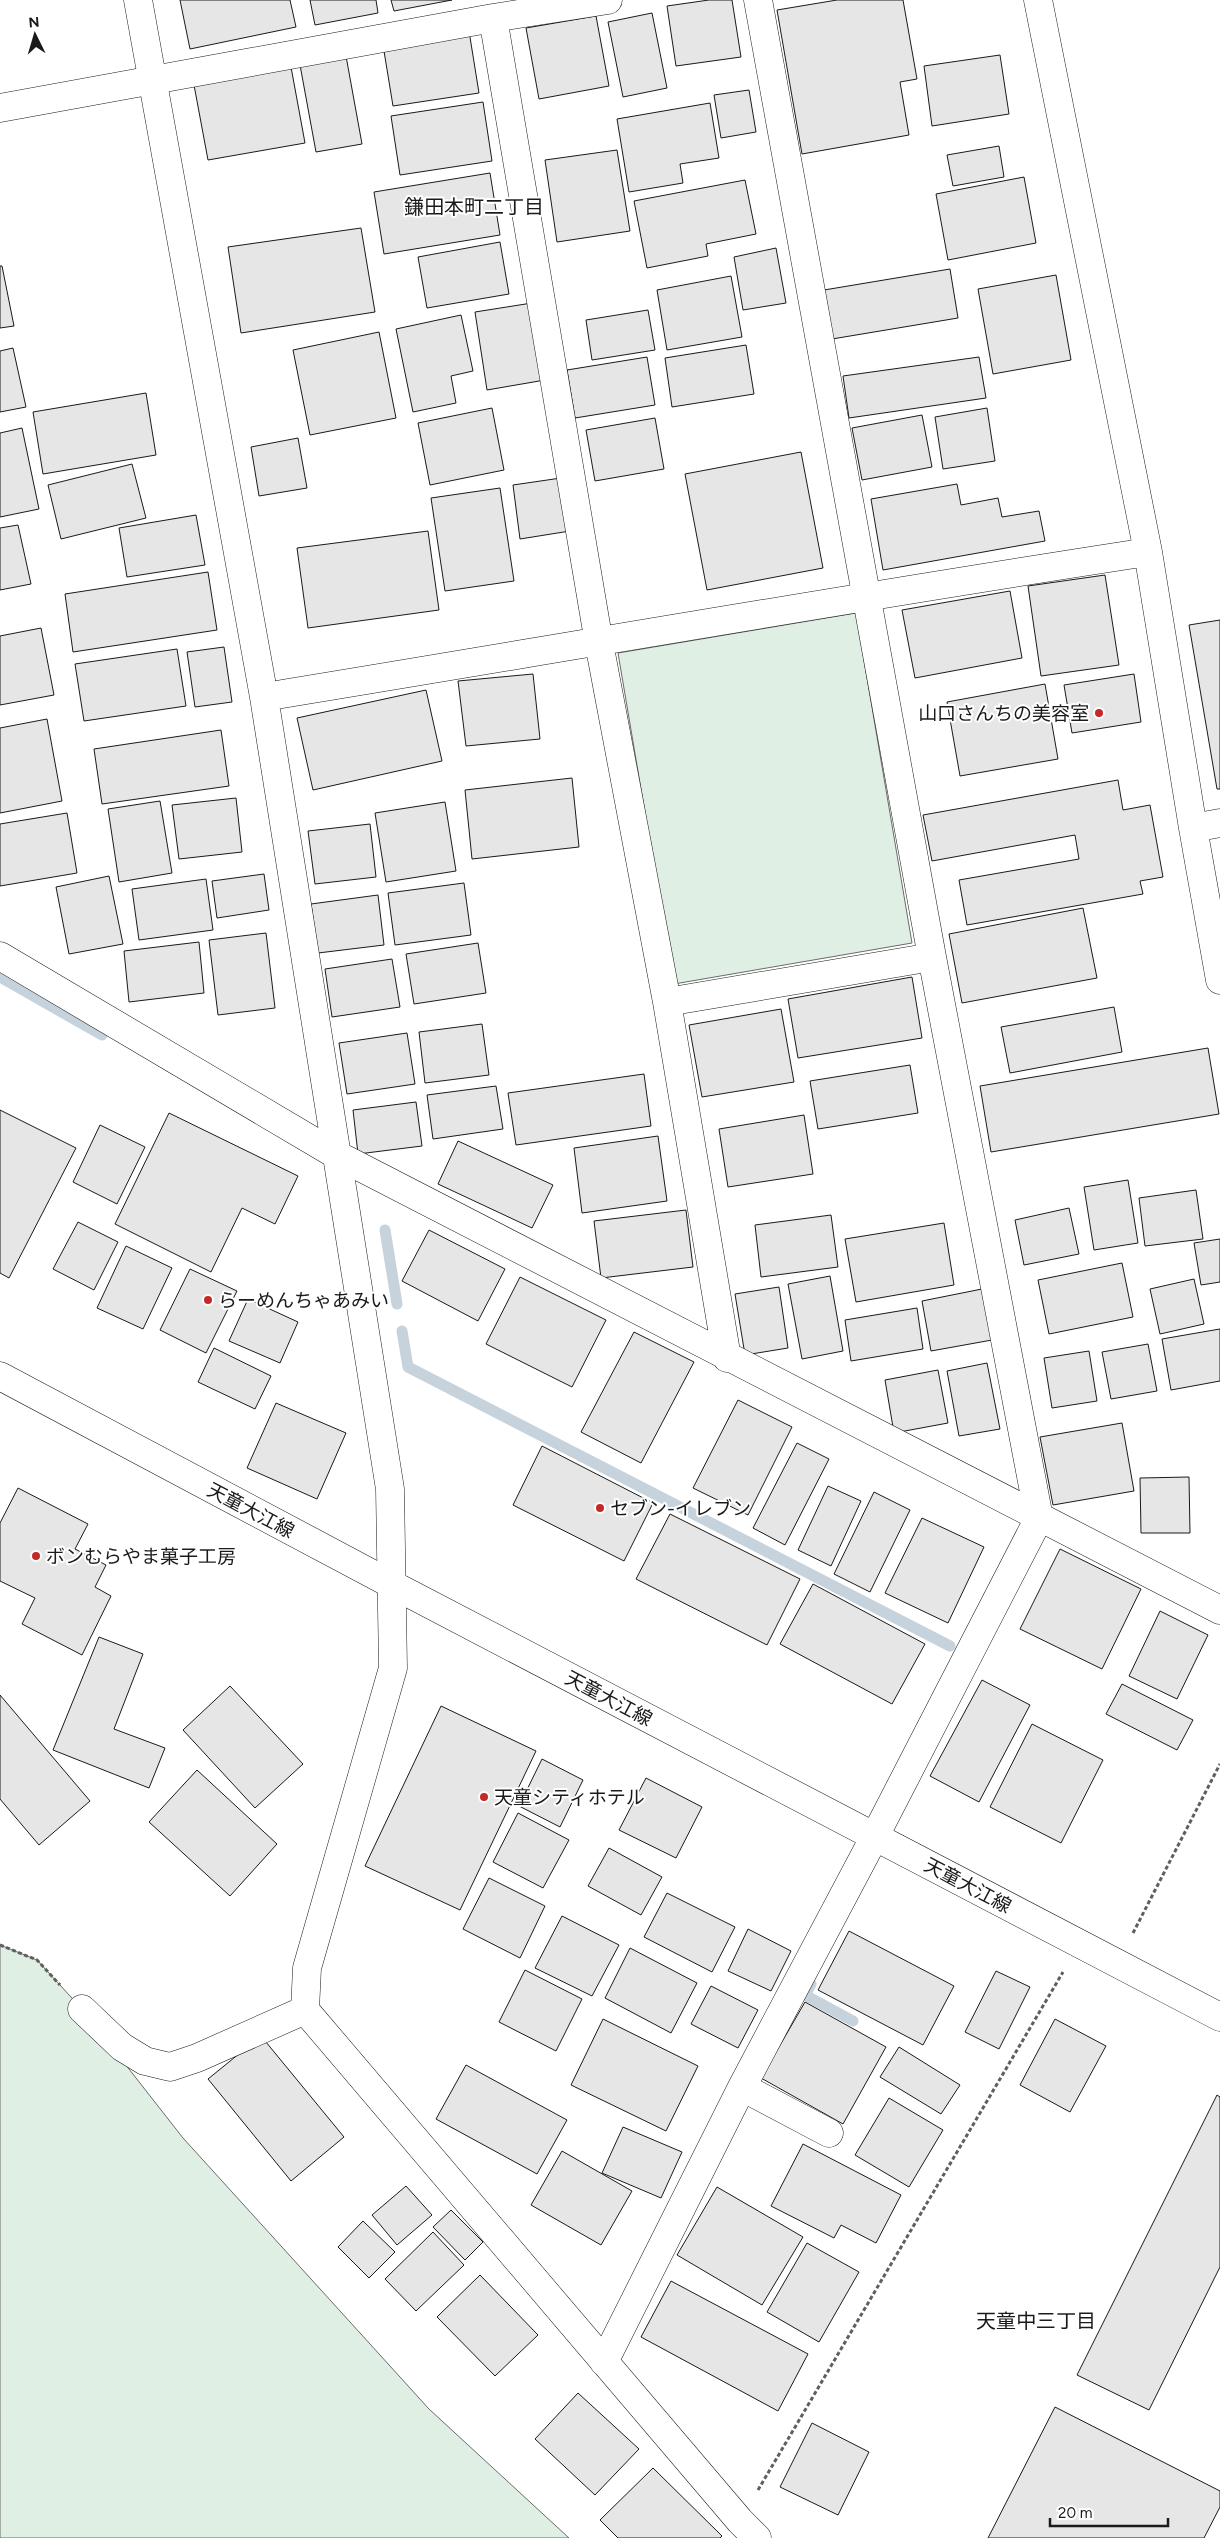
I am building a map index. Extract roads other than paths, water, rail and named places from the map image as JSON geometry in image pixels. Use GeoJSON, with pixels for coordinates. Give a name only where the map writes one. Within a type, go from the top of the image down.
{"type":"FeatureCollection","features":[{"type":"Feature","properties":{"kind":"street"},"geometry":{"type":"LineString","coordinates":[[138,0],[264,697],[335,1154],[390,1489],[394,1668],[307,1968],[305,2010],[748,2529]]}},
{"type":"Feature","properties":{"kind":"street"},"geometry":{"type":"LineString","coordinates":[[0,108],[152,81],[479,13],[608,0]]}},
{"type":"Feature","properties":{"kind":"street"},"geometry":{"type":"LineString","coordinates":[[604,2362],[742,2087],[875,1836],[1039,1518],[932,957],[758,0]]}},
{"type":"Feature","properties":{"kind":"street"},"geometry":{"type":"LineString","coordinates":[[1038,0],[1148,552],[1192,828],[1220,980]]}},
{"type":"Feature","properties":{"kind":"street"},"geometry":{"type":"LineString","coordinates":[[479,13],[667,1002],[727,1358]]}},
{"type":"Feature","properties":{"kind":"street"},"geometry":{"type":"LineString","coordinates":[[264,697],[599,643],[866,595],[1148,552]]}},
{"type":"Feature","properties":{"kind":"street"},"geometry":{"type":"LineString","coordinates":[[1192,828],[1220,823]]}},
{"type":"Feature","properties":{"kind":"street"},"geometry":{"type":"LineString","coordinates":[[0,956],[335,1154],[727,1358],[1220,1610]]}},
{"type":"Feature","properties":{"kind":"street"},"geometry":{"type":"LineString","coordinates":[[667,1002],[932,957]]}},
{"type":"Feature","properties":{"kind":"street","name":"天童大江線"},"geometry":{"type":"LineString","coordinates":[[0,1376],[393,1586],[1220,2017]]}},
{"type":"Feature","properties":{"kind":"street"},"geometry":{"type":"LineString","coordinates":[[82,2009],[122,2047],[146,2061],[170,2067],[197,2058],[305,2010]]}},
{"type":"Feature","properties":{"kind":"street"},"geometry":{"type":"LineString","coordinates":[[742,2087],[829,2134]]}},
{"type":"Feature","properties":{"kind":"waterway"},"geometry":{"type":"LineString","coordinates":[[0,977],[102,1035]]}},
{"type":"Feature","properties":{"kind":"waterway"},"geometry":{"type":"LineString","coordinates":[[385,1230],[397,1304]]}},
{"type":"Feature","properties":{"kind":"waterway"},"geometry":{"type":"LineString","coordinates":[[402,1331],[408,1367],[950,1646]]}},
{"type":"Feature","properties":{"kind":"waterway"},"geometry":{"type":"LineString","coordinates":[[811,1984],[805,1995],[853,2021]]}},
{"type":"Feature","properties":{"kind":"place","name":"山口さんちの美容室"},"geometry":{"type":"Point","coordinates":[1099,713]}},
{"type":"Feature","properties":{"kind":"place","name":"らーめんちゃあみい"},"geometry":{"type":"Point","coordinates":[208,1300]}},
{"type":"Feature","properties":{"kind":"place","name":"セブン-イレブン"},"geometry":{"type":"Point","coordinates":[600,1508]}},
{"type":"Feature","properties":{"kind":"place","name":"ボンむらやま菓子工房"},"geometry":{"type":"Point","coordinates":[36,1556]}},
{"type":"Feature","properties":{"kind":"place","name":"天童シティホテル"},"geometry":{"type":"Point","coordinates":[484,1797]}},
{"type":"Feature","properties":{"kind":"district","name":"鎌田本町二丁目"},"geometry":{"type":"Point","coordinates":[474,207]}},
{"type":"Feature","properties":{"kind":"district","name":"天童中三丁目"},"geometry":{"type":"Point","coordinates":[1036,2321]}}]}
